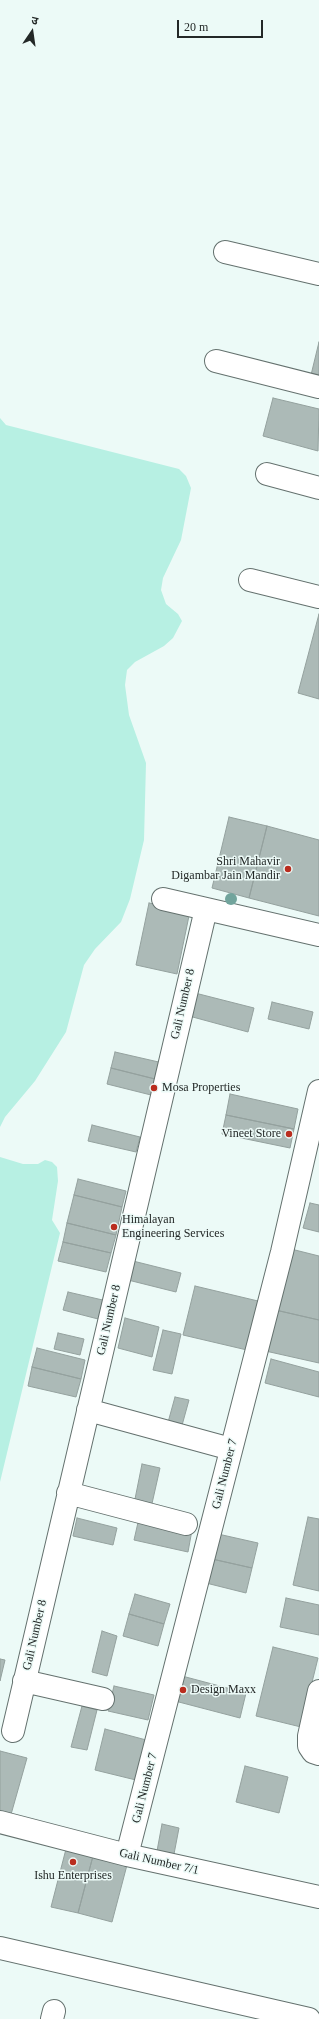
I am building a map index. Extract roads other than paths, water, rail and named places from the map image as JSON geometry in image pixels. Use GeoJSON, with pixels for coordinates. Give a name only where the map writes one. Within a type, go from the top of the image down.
{"type":"FeatureCollection","features":[{"type":"Feature","properties":{"kind":"street"},"geometry":{"type":"LineString","coordinates":[[225,252],[319,274]]}},
{"type":"Feature","properties":{"kind":"street"},"geometry":{"type":"LineString","coordinates":[[216,361],[319,387]]}},
{"type":"Feature","properties":{"kind":"street"},"geometry":{"type":"LineString","coordinates":[[267,474],[319,488]]}},
{"type":"Feature","properties":{"kind":"street"},"geometry":{"type":"LineString","coordinates":[[250,580],[319,597]]}},
{"type":"Feature","properties":{"kind":"street"},"geometry":{"type":"LineString","coordinates":[[164,899],[319,935]]}},
{"type":"Feature","properties":{"kind":"street","name":"Gali Number 8"},"geometry":{"type":"LineString","coordinates":[[13,1731],[206,908]]}},
{"type":"Feature","properties":{"kind":"street","name":"Gali Number 7"},"geometry":{"type":"LineString","coordinates":[[127,1855],[282,1252],[319,1091]]}},
{"type":"Feature","properties":{"kind":"street"},"geometry":{"type":"LineString","coordinates":[[88,1410],[231,1449]]}},
{"type":"Feature","properties":{"kind":"street"},"geometry":{"type":"LineString","coordinates":[[68,1493],[186,1524]]}},
{"type":"Feature","properties":{"kind":"street"},"geometry":{"type":"LineString","coordinates":[[24,1681],[104,1699]]}},
{"type":"Feature","properties":{"kind":"street"},"geometry":{"type":"LineString","coordinates":[[314,1745],[319,1691]]}},
{"type":"Feature","properties":{"kind":"street","name":"Gali Number 7/1"},"geometry":{"type":"LineString","coordinates":[[0,1822],[127,1855],[319,1897]]}},
{"type":"Feature","properties":{"kind":"street"},"geometry":{"type":"LineString","coordinates":[[0,1948],[309,2019]]}},
{"type":"Feature","properties":{"kind":"place","name":"Shri Mahavir Digambar Jain Mandir"},"geometry":{"type":"Point","coordinates":[288,869]}},
{"type":"Feature","properties":{"kind":"place","name":"Mosa Properties"},"geometry":{"type":"Point","coordinates":[154,1088]}},
{"type":"Feature","properties":{"kind":"place","name":"Vineet Store"},"geometry":{"type":"Point","coordinates":[289,1134]}},
{"type":"Feature","properties":{"kind":"place","name":"Himalayan Engineering Services"},"geometry":{"type":"Point","coordinates":[114,1227]}},
{"type":"Feature","properties":{"kind":"place","name":"Design Maxx"},"geometry":{"type":"Point","coordinates":[183,1690]}},
{"type":"Feature","properties":{"kind":"place","name":"Ishu Enterprises"},"geometry":{"type":"Point","coordinates":[73,1862]}}]}
